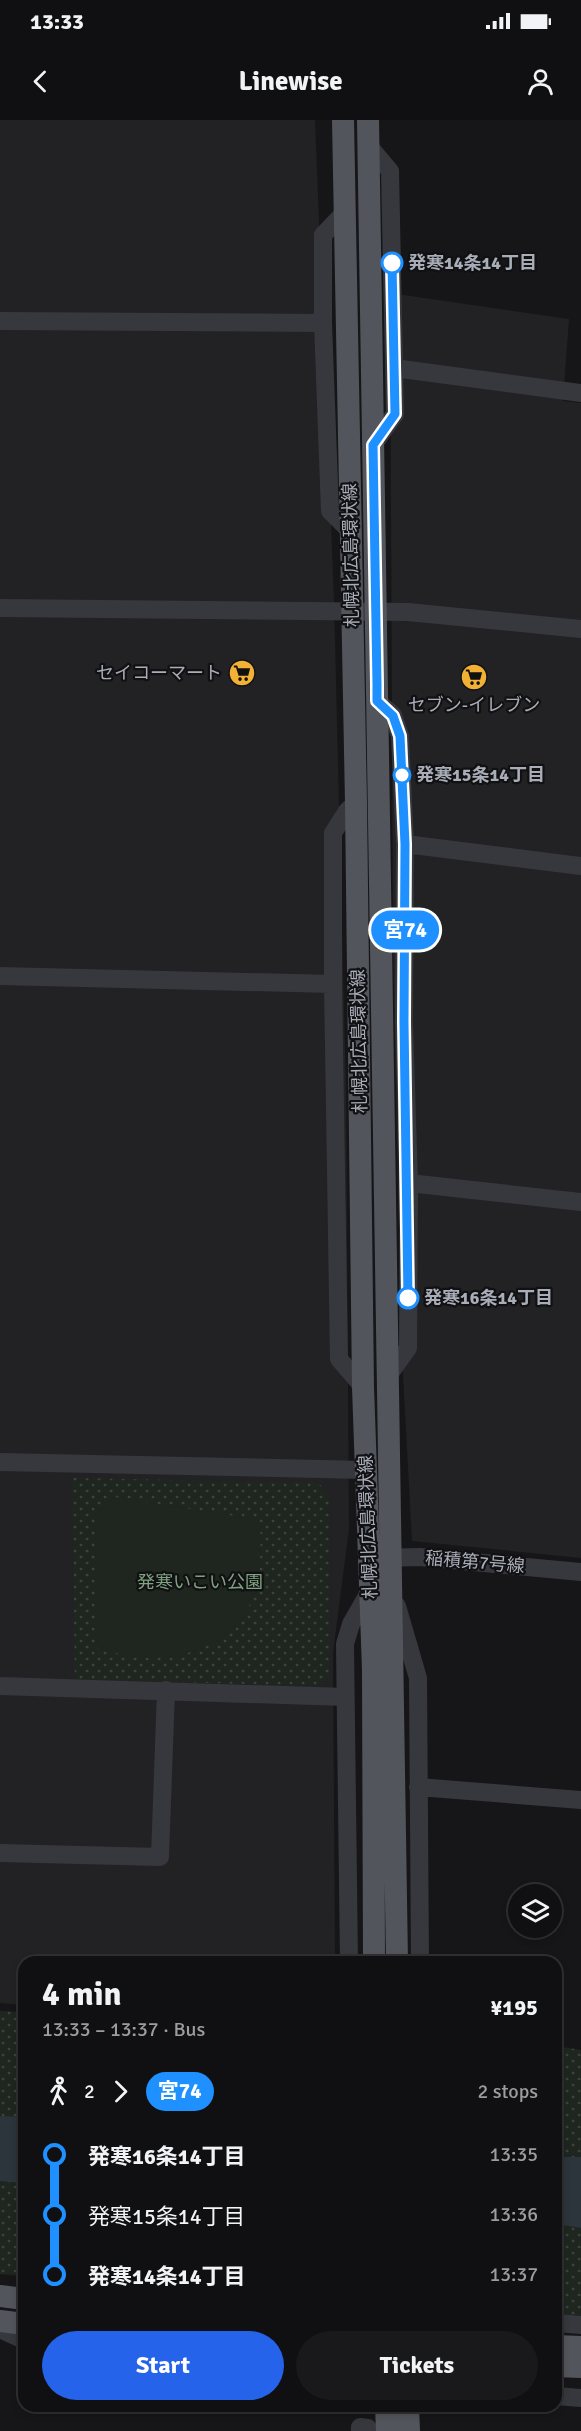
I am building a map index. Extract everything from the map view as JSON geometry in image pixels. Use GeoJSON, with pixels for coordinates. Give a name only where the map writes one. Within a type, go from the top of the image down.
{"type":"FeatureCollection","features":[{"type":"Feature","properties":{"kind":"main road","name":"札幌北広島環状線"},"geometry":{"type":"LineString","coordinates":[[343,120],[353,613],[365,1470],[380,1558]]}},
{"type":"Feature","properties":{"kind":"main road","name":"札幌北広島環状線"},"geometry":{"type":"LineString","coordinates":[[368,120],[388,1376],[380,1558],[397,1956]]}},
{"type":"Feature","properties":{"kind":"main road","name":"札幌北広島環状線"},"geometry":{"type":"LineString","coordinates":[[374,1956],[381,1588]]}},
{"type":"Feature","properties":{"kind":"main road"},"geometry":{"type":"LineString","coordinates":[[0,2295],[18,2298]]}},
{"type":"Feature","properties":{"kind":"main road"},"geometry":{"type":"LineString","coordinates":[[0,2321],[18,2323]]}},
{"type":"Feature","properties":{"kind":"main road"},"geometry":{"type":"LineString","coordinates":[[562,2346],[581,2347]]}},
{"type":"Feature","properties":{"kind":"main road"},"geometry":{"type":"LineString","coordinates":[[562,2366],[581,2367]]}},
{"type":"Feature","properties":{"kind":"main road"},"geometry":{"type":"LineString","coordinates":[[372,2430],[382,2412]]}},
{"type":"Feature","properties":{"kind":"main road"},"geometry":{"type":"LineString","coordinates":[[408,2412],[409,2431]]}},
{"type":"Feature","properties":{"kind":"street"},"geometry":{"type":"LineString","coordinates":[[368,145],[390,171],[395,414],[373,445]]}},
{"type":"Feature","properties":{"kind":"street"},"geometry":{"type":"LineString","coordinates":[[345,212],[323,235],[323,323],[330,511],[351,532]]}},
{"type":"Feature","properties":{"kind":"street"},"geometry":{"type":"LineString","coordinates":[[0,321],[323,323]]}},
{"type":"Feature","properties":{"kind":"street"},"geometry":{"type":"LineString","coordinates":[[394,368],[581,393]]}},
{"type":"Feature","properties":{"kind":"street"},"geometry":{"type":"LineString","coordinates":[[0,608],[353,613],[376,611],[581,629]]}},
{"type":"Feature","properties":{"kind":"street"},"geometry":{"type":"LineString","coordinates":[[377,701],[393,716],[400,736],[405,844],[404,1022],[409,1183],[408,1348],[388,1376]]}},
{"type":"Feature","properties":{"kind":"street"},"geometry":{"type":"LineString","coordinates":[[356,803],[347,811],[333,833],[333,984],[339,1359],[363,1387]]}},
{"type":"Feature","properties":{"kind":"street"},"geometry":{"type":"LineString","coordinates":[[405,844],[581,866]]}},
{"type":"Feature","properties":{"kind":"street"},"geometry":{"type":"LineString","coordinates":[[0,976],[333,984]]}},
{"type":"Feature","properties":{"kind":"street"},"geometry":{"type":"LineString","coordinates":[[409,1183],[581,1202]]}},
{"type":"Feature","properties":{"kind":"street"},"geometry":{"type":"LineString","coordinates":[[0,1462],[365,1470]]}},
{"type":"Feature","properties":{"kind":"street","name":"稲積第7号線"},"geometry":{"type":"LineString","coordinates":[[380,1558],[420,1557],[581,1572]]}},
{"type":"Feature","properties":{"kind":"street"},"geometry":{"type":"LineString","coordinates":[[349,1956],[345,1644],[351,1624],[381,1588],[418,1678],[420,1956]]}},
{"type":"Feature","properties":{"kind":"street"},"geometry":{"type":"LineString","coordinates":[[0,1686],[345,1697]]}},
{"type":"Feature","properties":{"kind":"street"},"geometry":{"type":"LineString","coordinates":[[0,1852],[160,1857],[166,1690]]}},
{"type":"Feature","properties":{"kind":"street"},"geometry":{"type":"LineString","coordinates":[[418,1787],[581,1800]]}},
{"type":"Feature","properties":{"kind":"street"},"geometry":{"type":"LineString","coordinates":[[0,2295],[18,2292]]}},
{"type":"Feature","properties":{"kind":"street"},"geometry":{"type":"LineString","coordinates":[[562,2323],[581,2325]]}},
{"type":"Feature","properties":{"kind":"street"},"geometry":{"type":"LineString","coordinates":[[0,2329],[18,2337]]}},
{"type":"Feature","properties":{"kind":"street"},"geometry":{"type":"LineString","coordinates":[[562,2396],[581,2398]]}},
{"type":"Feature","properties":{"kind":"shaded area"},"geometry":{"type":"Polygon","coordinates":[[[0,120],[315,120],[334,600],[346,1092],[349,1529],[333,1653],[335,1956],[18,1956],[18,2004],[0,2003],[0,120]]]}},
{"type":"Feature","properties":{"kind":"shaded area"},"geometry":{"type":"Polygon","coordinates":[[[390,293],[569,319],[563,401],[581,403],[581,1558],[412,1541],[401,1338],[393,949],[390,293]]]}},
{"type":"Feature","properties":{"kind":"shaded area"},"geometry":{"type":"Polygon","coordinates":[[[0,2116],[18,2117],[18,2182],[0,2181],[0,2116]]]}},
{"type":"Feature","properties":{"kind":"shaded area"},"geometry":{"type":"Polygon","coordinates":[[[562,2157],[581,2157],[581,2228],[562,2225],[562,2157]]]}},
{"type":"Feature","properties":{"kind":"green space","name":"発寒いこい公園"},"geometry":{"type":"Polygon","coordinates":[[[72,1478],[319,1483],[329,1497],[329,1677],[321,1686],[75,1679],[72,1478]]]}},
{"type":"Feature","properties":{"kind":"green space"},"geometry":{"type":"Polygon","coordinates":[[[115,1497],[260,1520],[260,1564],[253,1596],[236,1624],[220,1638],[202,1648],[161,1657],[118,1654],[98,1648],[95,1514],[115,1497]]]}},
{"type":"Feature","properties":{"kind":"green space"},"geometry":{"type":"Polygon","coordinates":[[[0,2011],[18,2012],[18,2276],[0,2274],[0,2011]]]}},
{"type":"Feature","properties":{"kind":"green space"},"geometry":{"type":"Polygon","coordinates":[[[562,2047],[581,2050],[581,2319],[562,2317],[562,2047]]]}},
{"type":"Feature","properties":{"kind":"bus line","name":"宮74"},"geometry":{"type":"LineString","coordinates":[[392,263],[395,414],[373,445],[377,701],[393,716],[400,736],[405,844],[404,1022],[409,1183],[408,1298]]}},
{"type":"Feature","properties":{"kind":"place","name":"発寒14条14丁目"},"geometry":{"type":"Point","coordinates":[392,263]}},
{"type":"Feature","properties":{"kind":"place","name":"セイコーマート"},"geometry":{"type":"Point","coordinates":[242,673]}},
{"type":"Feature","properties":{"kind":"place","name":"セブン-イレブン"},"geometry":{"type":"Point","coordinates":[474,677]}},
{"type":"Feature","properties":{"kind":"place","name":"発寒15条14丁目"},"geometry":{"type":"Point","coordinates":[402,775]}},
{"type":"Feature","properties":{"kind":"place","name":"発寒16条14丁目"},"geometry":{"type":"Point","coordinates":[408,1298]}}]}
